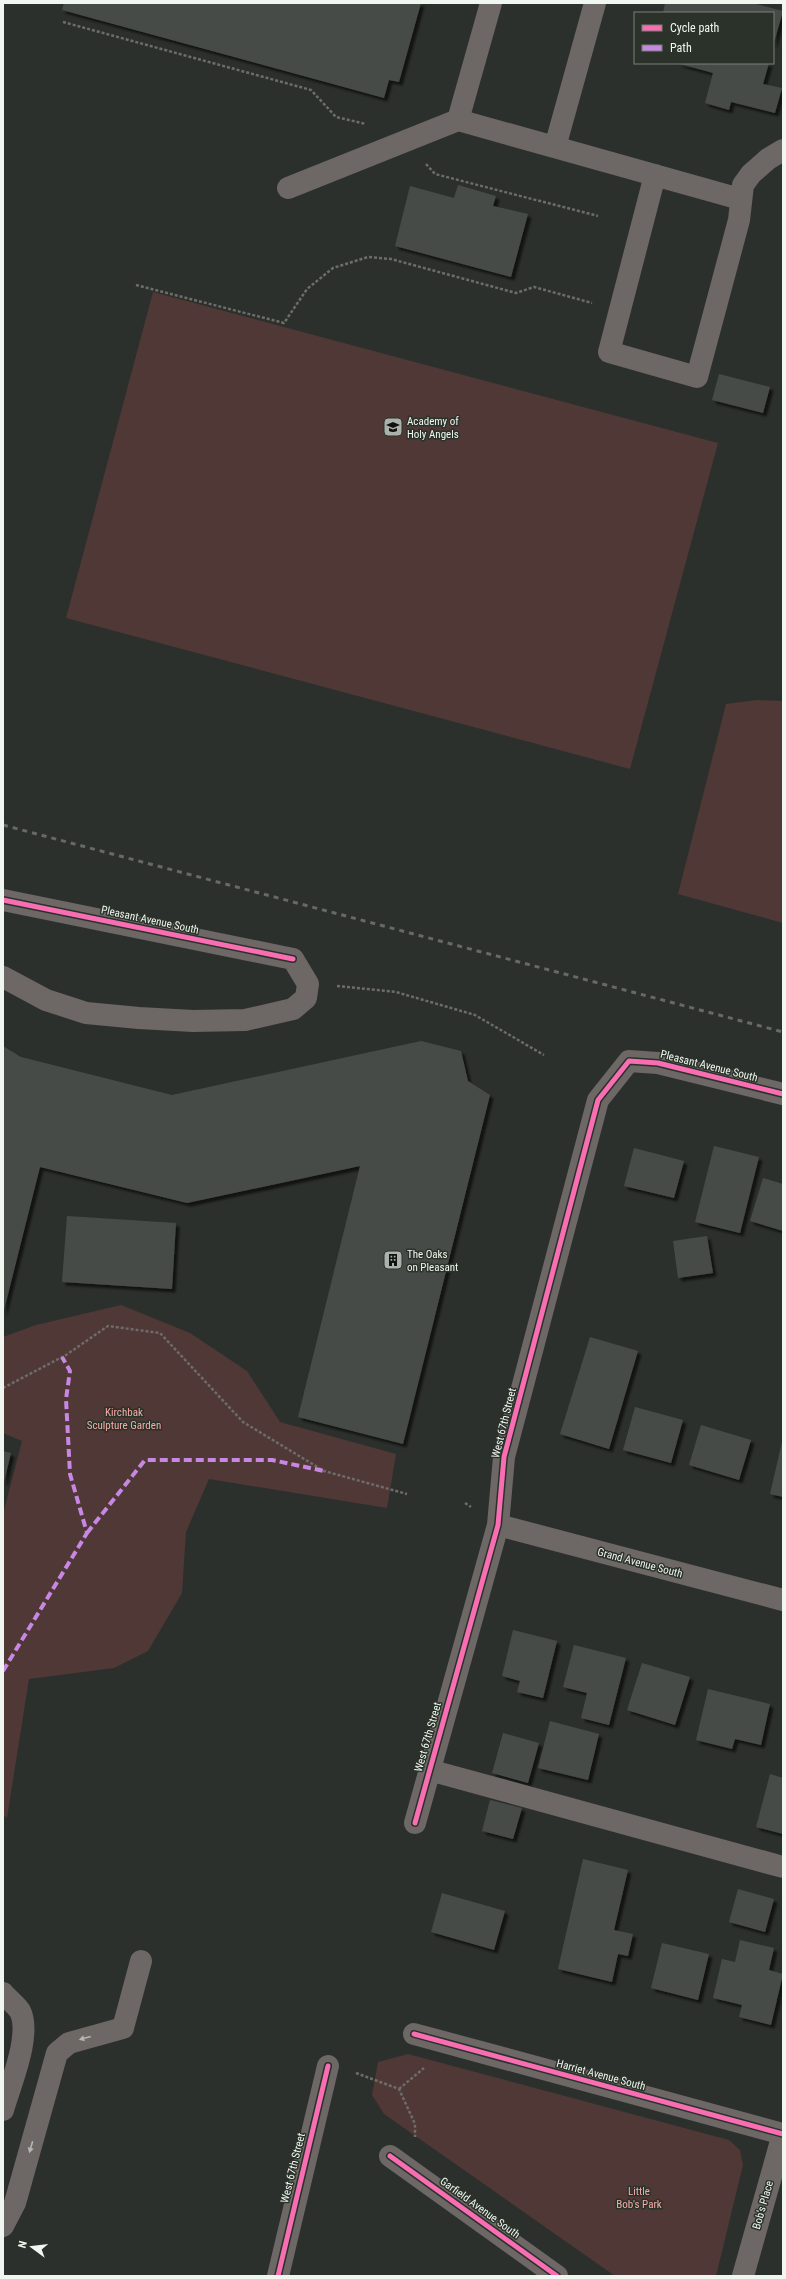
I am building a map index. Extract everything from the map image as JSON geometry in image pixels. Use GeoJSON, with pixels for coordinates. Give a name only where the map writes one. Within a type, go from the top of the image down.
{"type":"FeatureCollection","features":[{"type":"Feature","properties":{"kind":"street"},"geometry":{"type":"LineString","coordinates":[[458,120],[491,3]]}},
{"type":"Feature","properties":{"kind":"street"},"geometry":{"type":"LineString","coordinates":[[554,146],[595,3]]}},
{"type":"Feature","properties":{"kind":"street"},"geometry":{"type":"LineString","coordinates":[[288,188],[458,120],[740,199]]}},
{"type":"Feature","properties":{"kind":"street"},"geometry":{"type":"LineString","coordinates":[[655,175],[609,352],[697,377],[739,220],[740,199],[743,185],[751,174],[768,159],[783,150]]}},
{"type":"Feature","properties":{"kind":"street","name":"Pleasant Avenue South"},"geometry":{"type":"LineString","coordinates":[[3,900],[293,959],[308,984]]}},
{"type":"Feature","properties":{"kind":"street"},"geometry":{"type":"LineString","coordinates":[[3,977],[46,1000],[86,1013],[193,1021],[245,1020],[293,1009],[306,998],[308,984]]}},
{"type":"Feature","properties":{"kind":"street","name":"Pleasant Avenue South"},"geometry":{"type":"LineString","coordinates":[[629,1061],[658,1063],[783,1094]]}},
{"type":"Feature","properties":{"kind":"street","name":"West 67th Street"},"geometry":{"type":"LineString","coordinates":[[414,1823],[498,1525],[504,1457],[598,1100],[629,1061]]}},
{"type":"Feature","properties":{"kind":"street","name":"Grand Avenue South"},"geometry":{"type":"LineString","coordinates":[[498,1525],[783,1600]]}},
{"type":"Feature","properties":{"kind":"street"},"geometry":{"type":"LineString","coordinates":[[429,1770],[783,1867]]}},
{"type":"Feature","properties":{"kind":"street"},"geometry":{"type":"LineString","coordinates":[[3,2226],[15,2203],[57,2053],[69,2042],[123,2028],[142,1961]]}},
{"type":"Feature","properties":{"kind":"street"},"geometry":{"type":"LineString","coordinates":[[3,1993],[20,2011],[23,2026],[23,2042],[3,2110]]}},
{"type":"Feature","properties":{"kind":"street","name":"Harriet Avenue South"},"geometry":{"type":"LineString","coordinates":[[414,2034],[783,2134]]}},
{"type":"Feature","properties":{"kind":"street","name":"West 67th Street"},"geometry":{"type":"LineString","coordinates":[[278,2276],[328,2066]]}},
{"type":"Feature","properties":{"kind":"street","name":"Bob's Place"},"geometry":{"type":"LineString","coordinates":[[743,2276],[783,2134]]}},
{"type":"Feature","properties":{"kind":"street","name":"Garfield Avenue South"},"geometry":{"type":"LineString","coordinates":[[390,2156],[557,2276]]}},
{"type":"Feature","properties":{"kind":"path"},"geometry":{"type":"LineString","coordinates":[[63,22],[311,90],[336,116],[373,126]]}},
{"type":"Feature","properties":{"kind":"path"},"geometry":{"type":"LineString","coordinates":[[423,161],[435,174],[598,216]]}},
{"type":"Feature","properties":{"kind":"path"},"geometry":{"type":"LineString","coordinates":[[136,285],[284,323],[307,289],[333,268],[368,257],[391,259],[516,293],[534,287],[620,311]]}},
{"type":"Feature","properties":{"kind":"path"},"geometry":{"type":"LineString","coordinates":[[308,984],[396,992],[476,1015],[544,1056]]}},
{"type":"Feature","properties":{"kind":"path"},"geometry":{"type":"LineString","coordinates":[[3,1388],[66,1355],[108,1326],[160,1333],[243,1422],[324,1471],[407,1494]]}},
{"type":"Feature","properties":{"kind":"path"},"geometry":{"type":"LineString","coordinates":[[328,2066],[368,2076],[399,2089],[415,2124],[415,2173]]}},
{"type":"Feature","properties":{"kind":"green space"},"geometry":{"type":"Polygon","coordinates":[[[153,292],[718,443],[630,769],[66,618],[153,292]]]}},
{"type":"Feature","properties":{"kind":"green space"},"geometry":{"type":"Polygon","coordinates":[[[757,700],[783,701],[783,923],[678,894],[726,704],[757,700]]]}},
{"type":"Feature","properties":{"kind":"green space","name":"Kirchbak Sculpture Garden"},"geometry":{"type":"Polygon","coordinates":[[[121,1305],[190,1333],[247,1371],[280,1422],[396,1454],[387,1508],[209,1479],[186,1532],[182,1593],[148,1651],[114,1668],[29,1679],[7,1818],[3,1815],[3,1514],[22,1441],[3,1433],[3,1337],[36,1325],[121,1305]]]}},
{"type":"Feature","properties":{"kind":"green space","name":"Little Bob's Park"},"geometry":{"type":"Polygon","coordinates":[[[408,2054],[729,2140],[740,2150],[743,2165],[716,2276],[615,2276],[384,2114],[372,2095],[378,2062],[408,2054]]]}},
{"type":"Feature","properties":{"kind":"building"},"geometry":{"type":"Polygon","coordinates":[[[64,3],[421,3],[399,82],[389,80],[384,98],[62,10],[64,3]]]}},
{"type":"Feature","properties":{"kind":"building"},"geometry":{"type":"Polygon","coordinates":[[[665,3],[752,3],[783,11],[774,42],[774,12],[663,12],[665,3]]]}},
{"type":"Feature","properties":{"kind":"building"},"geometry":{"type":"Polygon","coordinates":[[[680,64],[769,64],[763,84],[782,88],[775,113],[731,102],[729,110],[705,103],[713,73],[680,64]]]}},
{"type":"Feature","properties":{"kind":"building"},"geometry":{"type":"Polygon","coordinates":[[[458,185],[496,196],[493,206],[528,214],[511,277],[395,246],[410,186],[454,198],[458,185]]]}},
{"type":"Feature","properties":{"kind":"building"},"geometry":{"type":"Polygon","coordinates":[[[719,374],[770,387],[763,413],[712,400],[719,374]]]}},
{"type":"Feature","properties":{"kind":"building","name":"The Oaks on Pleasant"},"geometry":{"type":"Polygon","coordinates":[[[421,1041],[461,1051],[468,1081],[490,1095],[403,1444],[298,1417],[360,1166],[187,1203],[40,1167],[3,1314],[3,1046],[21,1057],[172,1095],[421,1041]]]}},
{"type":"Feature","properties":{"kind":"building"},"geometry":{"type":"Polygon","coordinates":[[[714,1146],[759,1157],[740,1233],[695,1222],[714,1146]]]}},
{"type":"Feature","properties":{"kind":"building"},"geometry":{"type":"Polygon","coordinates":[[[634,1148],[684,1161],[674,1198],[624,1186],[634,1148]]]}},
{"type":"Feature","properties":{"kind":"building"},"geometry":{"type":"Polygon","coordinates":[[[763,1178],[783,1184],[783,1231],[750,1221],[763,1178]]]}},
{"type":"Feature","properties":{"kind":"building"},"geometry":{"type":"Polygon","coordinates":[[[67,1216],[176,1223],[172,1289],[62,1282],[67,1216]]]}},
{"type":"Feature","properties":{"kind":"building"},"geometry":{"type":"Polygon","coordinates":[[[707,1236],[713,1273],[678,1278],[673,1241],[707,1236]]]}},
{"type":"Feature","properties":{"kind":"building"},"geometry":{"type":"Polygon","coordinates":[[[590,1337],[638,1351],[609,1449],[560,1434],[590,1337]]]}},
{"type":"Feature","properties":{"kind":"building"},"geometry":{"type":"Polygon","coordinates":[[[635,1407],[683,1420],[671,1463],[623,1450],[635,1407]]]}},
{"type":"Feature","properties":{"kind":"building"},"geometry":{"type":"Polygon","coordinates":[[[701,1425],[751,1440],[739,1480],[689,1465],[701,1425]]]}},
{"type":"Feature","properties":{"kind":"building"},"geometry":{"type":"Polygon","coordinates":[[[783,1442],[783,1497],[770,1494],[783,1442]]]}},
{"type":"Feature","properties":{"kind":"building"},"geometry":{"type":"Polygon","coordinates":[[[3,1451],[11,1453],[4,1482],[3,1482],[3,1451]]]}},
{"type":"Feature","properties":{"kind":"building"},"geometry":{"type":"Polygon","coordinates":[[[513,1630],[557,1641],[543,1698],[517,1692],[520,1681],[502,1676],[513,1630]]]}},
{"type":"Feature","properties":{"kind":"building"},"geometry":{"type":"Polygon","coordinates":[[[574,1645],[626,1658],[609,1725],[581,1718],[587,1693],[563,1687],[574,1645]]]}},
{"type":"Feature","properties":{"kind":"building"},"geometry":{"type":"Polygon","coordinates":[[[642,1663],[690,1677],[675,1725],[627,1710],[642,1663]]]}},
{"type":"Feature","properties":{"kind":"building"},"geometry":{"type":"Polygon","coordinates":[[[708,1689],[770,1704],[761,1745],[735,1739],[732,1749],[696,1740],[708,1689]]]}},
{"type":"Feature","properties":{"kind":"building"},"geometry":{"type":"Polygon","coordinates":[[[550,1721],[599,1734],[588,1780],[538,1768],[550,1721]]]}},
{"type":"Feature","properties":{"kind":"building"},"geometry":{"type":"Polygon","coordinates":[[[503,1733],[539,1743],[528,1783],[492,1773],[503,1733]]]}},
{"type":"Feature","properties":{"kind":"building"},"geometry":{"type":"Polygon","coordinates":[[[770,1774],[783,1778],[783,1834],[756,1827],[770,1774]]]}},
{"type":"Feature","properties":{"kind":"building"},"geometry":{"type":"Polygon","coordinates":[[[490,1800],[522,1808],[513,1839],[482,1831],[490,1800]]]}},
{"type":"Feature","properties":{"kind":"building"},"geometry":{"type":"Polygon","coordinates":[[[583,1859],[628,1870],[614,1930],[633,1934],[628,1956],[618,1954],[612,1982],[558,1969],[583,1859]]]}},
{"type":"Feature","properties":{"kind":"building"},"geometry":{"type":"Polygon","coordinates":[[[738,1889],[774,1899],[765,1932],[729,1922],[738,1889]]]}},
{"type":"Feature","properties":{"kind":"building"},"geometry":{"type":"Polygon","coordinates":[[[442,1893],[505,1911],[494,1950],[431,1932],[442,1893]]]}},
{"type":"Feature","properties":{"kind":"building"},"geometry":{"type":"Polygon","coordinates":[[[740,1940],[774,1948],[769,1970],[783,1974],[771,2025],[739,2017],[742,2005],[713,1998],[722,1959],[735,1962],[740,1940]]]}},
{"type":"Feature","properties":{"kind":"building"},"geometry":{"type":"Polygon","coordinates":[[[662,1943],[709,1954],[698,2000],[651,1988],[662,1943]]]}},
{"type":"Feature","properties":{"kind":"railway"},"geometry":{"type":"LineString","coordinates":[[3,825],[783,1032]]}},
{"type":"Feature","properties":{"kind":"marked path"},"geometry":{"type":"LineString","coordinates":[[3,1671],[87,1533],[70,1474],[66,1399],[70,1371],[62,1357]]}},
{"type":"Feature","properties":{"kind":"marked path"},"geometry":{"type":"LineString","coordinates":[[87,1533],[145,1460],[272,1460],[324,1471]]}},
{"type":"Feature","properties":{"kind":"cycle path"},"geometry":{"type":"LineString","coordinates":[[3,900],[293,959]]}},
{"type":"Feature","properties":{"kind":"cycle path"},"geometry":{"type":"LineString","coordinates":[[415,1823],[498,1525],[504,1457],[598,1100],[629,1061],[658,1063],[783,1094]]}},
{"type":"Feature","properties":{"kind":"cycle path"},"geometry":{"type":"LineString","coordinates":[[414,2034],[783,2134]]}},
{"type":"Feature","properties":{"kind":"cycle path"},"geometry":{"type":"LineString","coordinates":[[278,2276],[328,2066]]}},
{"type":"Feature","properties":{"kind":"cycle path"},"geometry":{"type":"LineString","coordinates":[[390,2156],[557,2276]]}},
{"type":"Feature","properties":{"kind":"place","name":"Academy of Holy Angels"},"geometry":{"type":"Point","coordinates":[393,427]}},
{"type":"Feature","properties":{"kind":"place","name":"The Oaks on Pleasant"},"geometry":{"type":"Point","coordinates":[393,1260]}}]}
